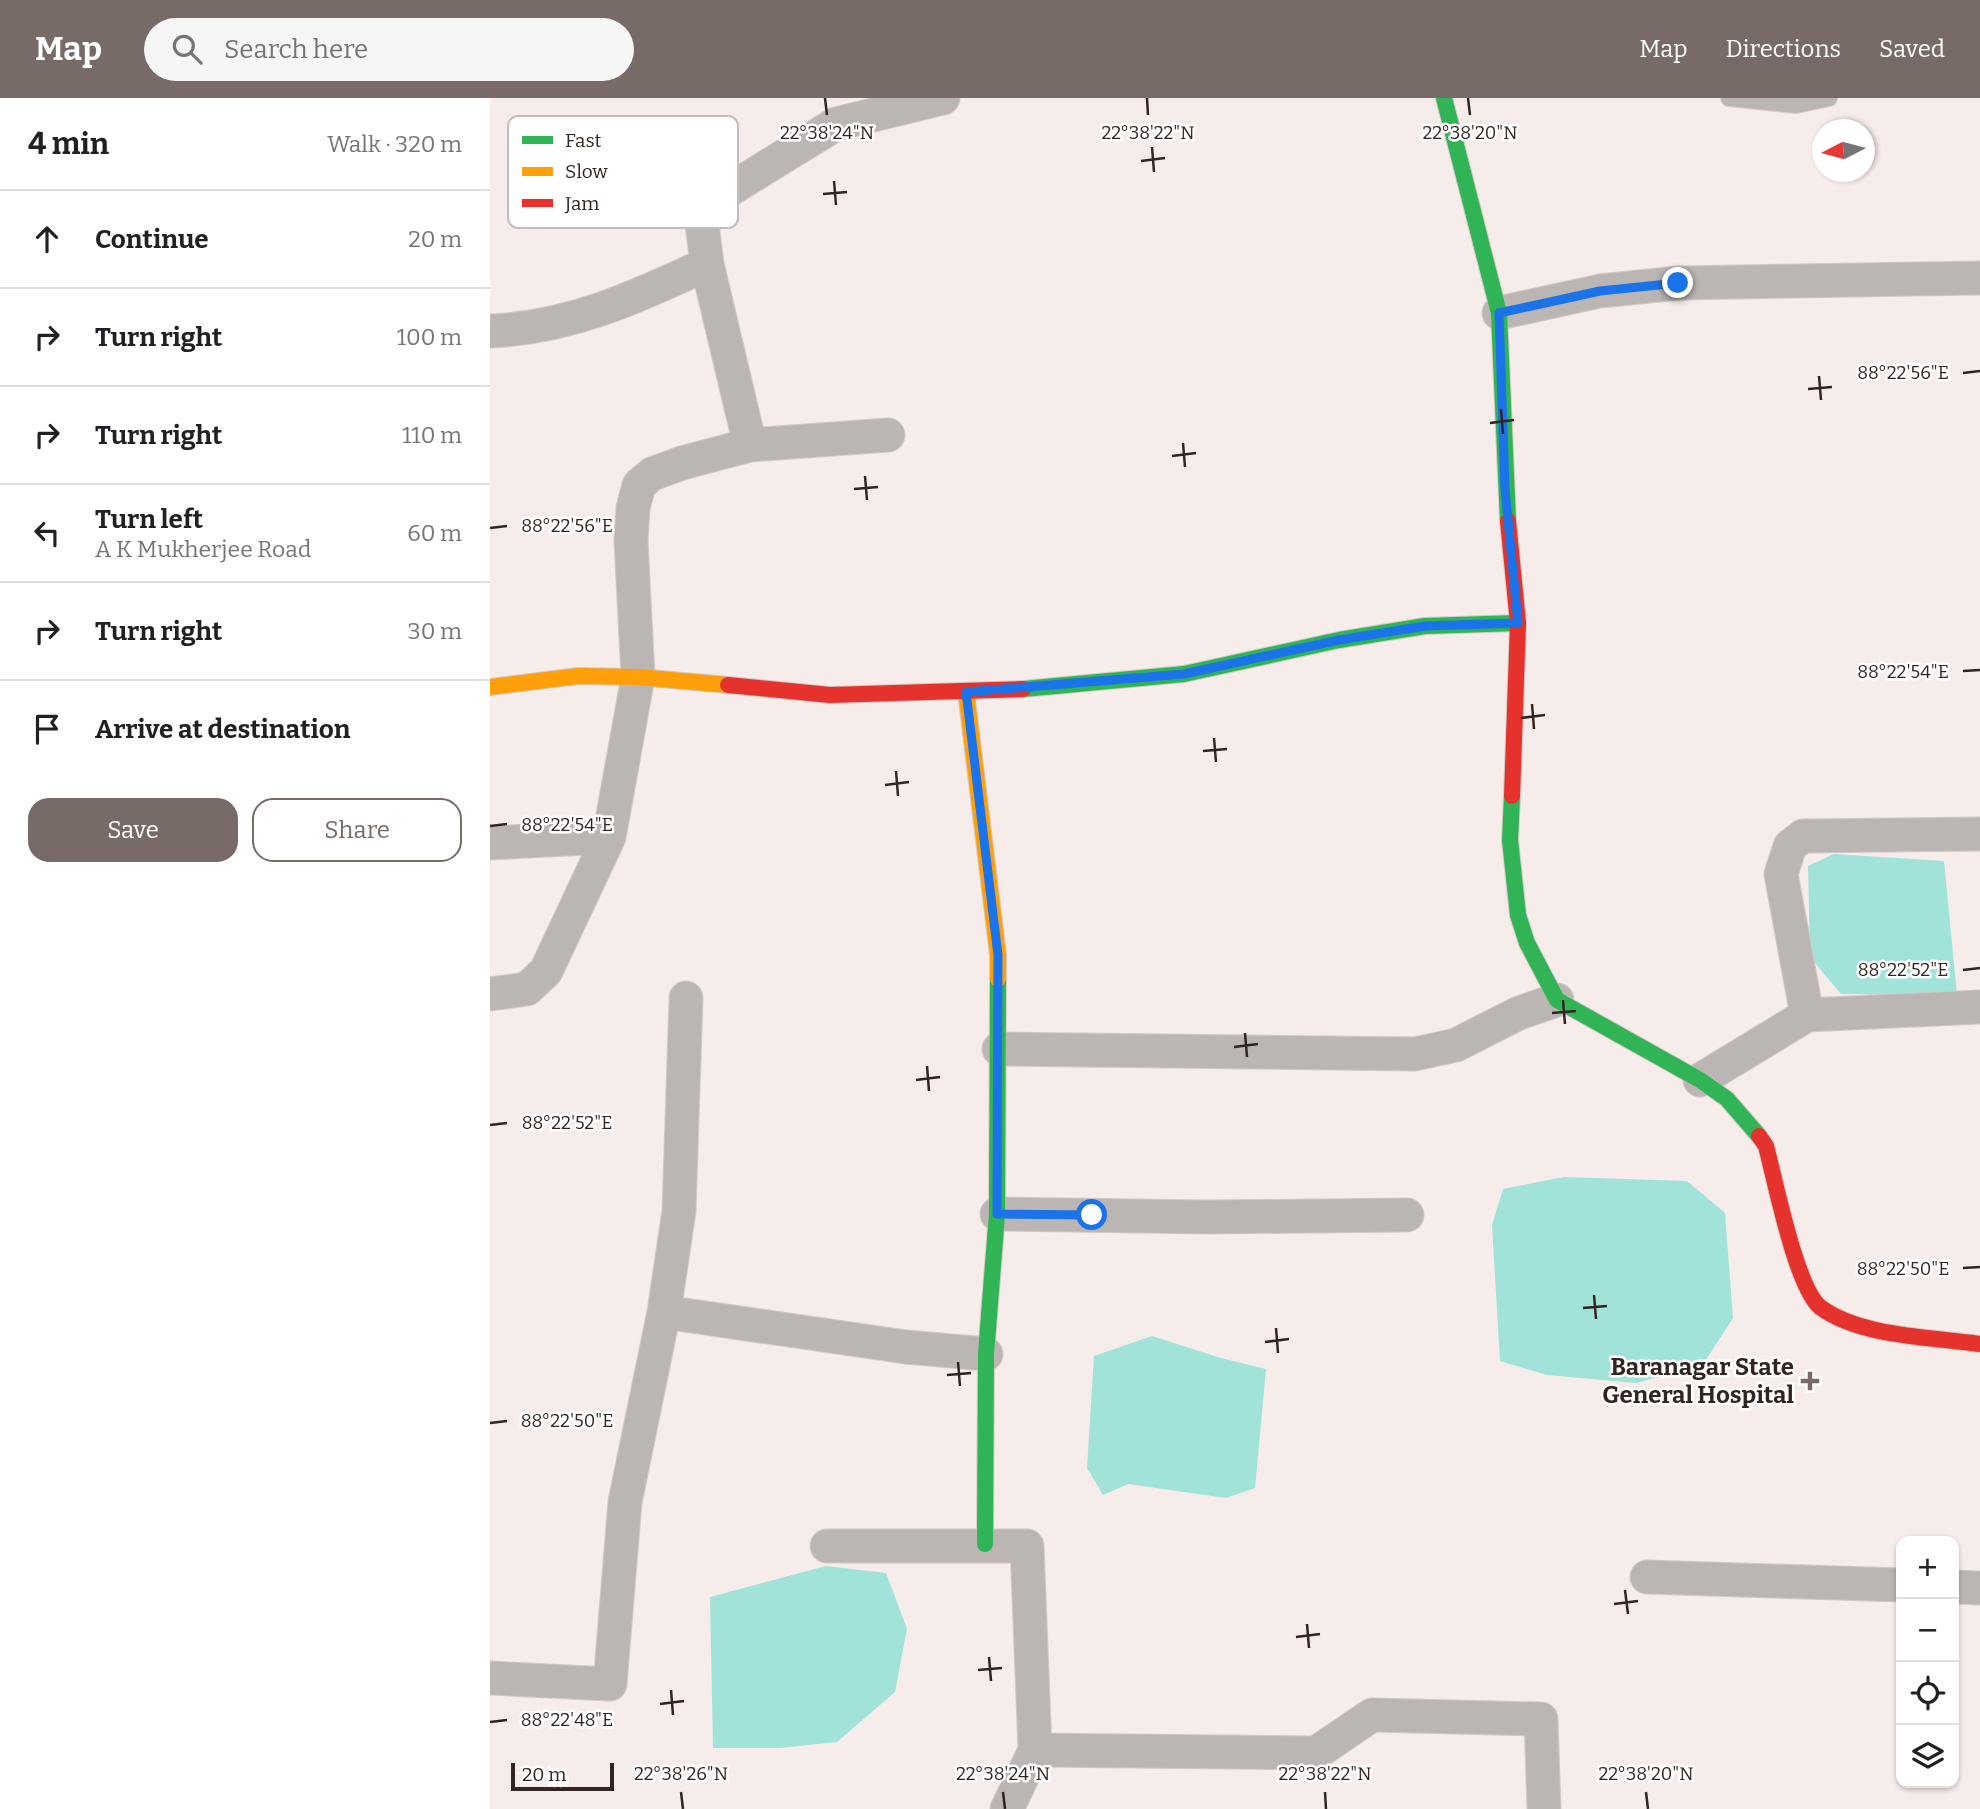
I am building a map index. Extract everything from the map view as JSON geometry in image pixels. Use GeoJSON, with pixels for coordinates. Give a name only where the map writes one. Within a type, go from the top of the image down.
{"type":"FeatureCollection","features":[{"type":"Feature","properties":{"kind":"street"},"geometry":{"type":"LineString","coordinates":[[738,180],[832,111],[943,98]]}},
{"type":"Feature","properties":{"kind":"street"},"geometry":{"type":"LineString","coordinates":[[1444,98],[1499,313],[1505,489],[1518,623],[1510,840],[1518,915],[1531,951],[1557,1000],[1700,1080],[1741,1114],[1766,1146],[1803,1283],[1819,1306],[1859,1327],[1980,1343]]}},
{"type":"Feature","properties":{"kind":"street"},"geometry":{"type":"LineString","coordinates":[[702,228],[707,264],[750,445]]}},
{"type":"Feature","properties":{"kind":"street"},"geometry":{"type":"LineString","coordinates":[[490,331],[569,321],[641,295],[707,264]]}},
{"type":"Feature","properties":{"kind":"street"},"geometry":{"type":"LineString","coordinates":[[1499,313],[1600,291],[1678,283],[1980,278]]}},
{"type":"Feature","properties":{"kind":"street"},"geometry":{"type":"LineString","coordinates":[[490,994],[527,989],[546,971],[609,837],[638,677],[631,541],[633,509],[639,485],[652,474],[682,463],[750,445],[888,435]]}},
{"type":"Feature","properties":{"kind":"street"},"geometry":{"type":"LineString","coordinates":[[490,687],[578,677],[638,677],[831,695],[966,692],[1184,674],[1339,640],[1425,626],[1518,623]]}},
{"type":"Feature","properties":{"kind":"street"},"geometry":{"type":"LineString","coordinates":[[966,692],[998,955],[997,1214],[986,1354],[985,1544]]}},
{"type":"Feature","properties":{"kind":"street"},"geometry":{"type":"LineString","coordinates":[[1807,1015],[1781,874],[1790,846],[1803,836],[1980,834]]}},
{"type":"Feature","properties":{"kind":"street"},"geometry":{"type":"LineString","coordinates":[[490,843],[609,837]]}},
{"type":"Feature","properties":{"kind":"street"},"geometry":{"type":"LineString","coordinates":[[490,1678],[610,1684],[625,1502],[664,1312],[679,1211],[686,998]]}},
{"type":"Feature","properties":{"kind":"street"},"geometry":{"type":"LineString","coordinates":[[999,1049],[1415,1054],[1456,1045],[1519,1013],[1557,1000]]}},
{"type":"Feature","properties":{"kind":"street"},"geometry":{"type":"LineString","coordinates":[[1700,1080],[1807,1015],[1980,1007]]}},
{"type":"Feature","properties":{"kind":"street"},"geometry":{"type":"LineString","coordinates":[[997,1214],[1208,1217],[1407,1215]]}},
{"type":"Feature","properties":{"kind":"street"},"geometry":{"type":"LineString","coordinates":[[664,1312],[906,1347],[986,1354]]}},
{"type":"Feature","properties":{"kind":"street"},"geometry":{"type":"LineString","coordinates":[[827,1546],[1027,1546],[1035,1750],[1007,1809]]}},
{"type":"Feature","properties":{"kind":"street"},"geometry":{"type":"LineString","coordinates":[[1647,1577],[1896,1585]]}},
{"type":"Feature","properties":{"kind":"street"},"geometry":{"type":"LineString","coordinates":[[1959,1587],[1980,1588]]}},
{"type":"Feature","properties":{"kind":"street"},"geometry":{"type":"LineString","coordinates":[[1035,1750],[1315,1753],[1372,1716],[1541,1719],[1544,1809]]}},
{"type":"Feature","properties":{"kind":"lane"},"geometry":{"type":"LineString","coordinates":[[1729,98],[1796,105],[1829,98]]}},
{"type":"Feature","properties":{"kind":"water"},"geometry":{"type":"Polygon","coordinates":[[[1834,854],[1944,861],[1957,995],[1841,994],[1810,957],[1808,866],[1834,854]]]}},
{"type":"Feature","properties":{"kind":"water"},"geometry":{"type":"Polygon","coordinates":[[[1564,1177],[1687,1181],[1725,1213],[1733,1318],[1702,1366],[1636,1383],[1547,1375],[1500,1361],[1492,1225],[1503,1189],[1564,1177]]]}},
{"type":"Feature","properties":{"kind":"water"},"geometry":{"type":"Polygon","coordinates":[[[1152,1336],[1266,1369],[1255,1488],[1226,1498],[1128,1484],[1103,1495],[1087,1468],[1094,1356],[1152,1336]]]}},
{"type":"Feature","properties":{"kind":"water"},"geometry":{"type":"Polygon","coordinates":[[[826,1566],[886,1573],[907,1629],[895,1692],[837,1742],[780,1748],[713,1748],[710,1597],[826,1566]]]}},
{"type":"Feature","properties":{"kind":"traffic: fast"},"geometry":{"type":"LineString","coordinates":[[1444,98],[1499,313],[1508,521]]}},
{"type":"Feature","properties":{"kind":"traffic: fast"},"geometry":{"type":"LineString","coordinates":[[1023,689],[1184,674],[1339,640],[1425,626],[1518,623]]}},
{"type":"Feature","properties":{"kind":"traffic: fast"},"geometry":{"type":"LineString","coordinates":[[1512,796],[1510,840],[1518,915],[1527,943],[1557,1000],[1700,1080],[1727,1099],[1759,1136]]}},
{"type":"Feature","properties":{"kind":"traffic: fast"},"geometry":{"type":"LineString","coordinates":[[985,1544],[986,1354],[997,1214],[998,979]]}},
{"type":"Feature","properties":{"kind":"traffic: slow"},"geometry":{"type":"LineString","coordinates":[[490,687],[578,676],[638,677],[728,685]]}},
{"type":"Feature","properties":{"kind":"traffic: slow"},"geometry":{"type":"LineString","coordinates":[[966,692],[998,955],[998,979]]}},
{"type":"Feature","properties":{"kind":"traffic: jam"},"geometry":{"type":"LineString","coordinates":[[1508,521],[1518,623],[1512,796]]}},
{"type":"Feature","properties":{"kind":"traffic: jam"},"geometry":{"type":"LineString","coordinates":[[728,685],[830,695],[1023,689]]}},
{"type":"Feature","properties":{"kind":"traffic: jam"},"geometry":{"type":"LineString","coordinates":[[1759,1136],[1766,1146],[1795,1256],[1811,1296],[1820,1307],[1836,1317],[1876,1330],[1980,1344]]}},
{"type":"Feature","properties":{"kind":"place","name":"Baranagar State General Hospital"},"geometry":{"type":"Point","coordinates":[1810,1381]}},
{"type":"Feature","properties":{"kind":"route"},"geometry":{"type":"LineString","coordinates":[[1092,1215],[997,1214],[998,955],[966,692],[1184,674],[1339,640],[1425,626],[1518,623],[1505,489],[1499,313],[1600,291],[1678,283]]}}]}
